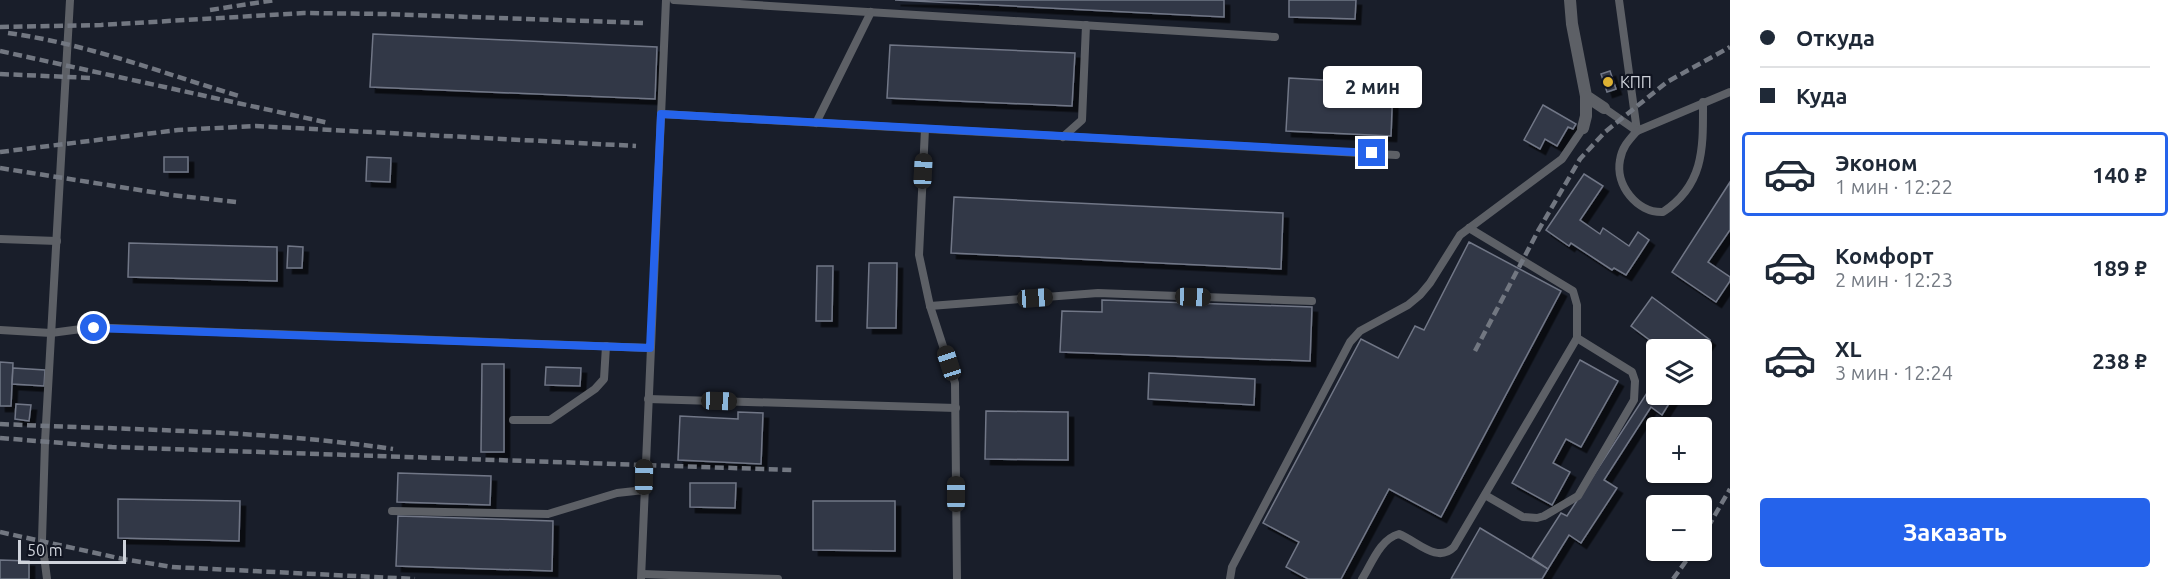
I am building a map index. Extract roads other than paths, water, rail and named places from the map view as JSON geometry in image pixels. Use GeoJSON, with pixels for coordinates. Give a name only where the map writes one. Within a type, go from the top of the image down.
{"type":"FeatureCollection","features":[{"type":"Feature","properties":{"kind":"street"},"geometry":{"type":"LineString","coordinates":[[1570,0],[1572,24],[1586,96],[1586,116],[1583,128]]}},
{"type":"Feature","properties":{"kind":"street"},"geometry":{"type":"LineString","coordinates":[[1586,96],[1604,108]]}},
{"type":"Feature","properties":{"kind":"lane"},"geometry":{"type":"LineString","coordinates":[[47,579],[42,540],[45,442],[70,0]]}},
{"type":"Feature","properties":{"kind":"lane"},"geometry":{"type":"LineString","coordinates":[[666,0],[641,577],[778,579]]}},
{"type":"Feature","properties":{"kind":"lane"},"geometry":{"type":"LineString","coordinates":[[674,0],[1275,37]]}},
{"type":"Feature","properties":{"kind":"lane"},"geometry":{"type":"LineString","coordinates":[[1618,0],[1637,131]]}},
{"type":"Feature","properties":{"kind":"lane"},"geometry":{"type":"LineString","coordinates":[[816,123],[871,12]]}},
{"type":"Feature","properties":{"kind":"lane"},"geometry":{"type":"LineString","coordinates":[[1063,137],[1082,120],[1086,25]]}},
{"type":"Feature","properties":{"kind":"lane"},"geometry":{"type":"LineString","coordinates":[[1703,102],[1703,138],[1700,166],[1696,176],[1683,195],[1663,212],[1648,211],[1630,197],[1624,186],[1619,162],[1626,142],[1637,131],[1703,102],[1730,92]]}},
{"type":"Feature","properties":{"kind":"lane"},"geometry":{"type":"LineString","coordinates":[[1604,108],[1637,131]]}},
{"type":"Feature","properties":{"kind":"lane"},"geometry":{"type":"LineString","coordinates":[[661,114],[1396,155]]}},
{"type":"Feature","properties":{"kind":"lane"},"geometry":{"type":"LineString","coordinates":[[1230,579],[1232,567],[1350,342],[1360,331],[1408,305],[1420,295],[1430,283],[1454,243],[1469,228],[1562,159],[1583,128]]}},
{"type":"Feature","properties":{"kind":"lane"},"geometry":{"type":"LineString","coordinates":[[925,129],[919,255],[930,306],[955,383],[957,579]]}},
{"type":"Feature","properties":{"kind":"lane"},"geometry":{"type":"LineString","coordinates":[[1362,579],[1383,543],[1390,536],[1399,534],[1433,552],[1449,553],[1577,338],[1577,305],[1574,291],[1469,228]]}},
{"type":"Feature","properties":{"kind":"lane"},"geometry":{"type":"LineString","coordinates":[[0,239],[57,241]]}},
{"type":"Feature","properties":{"kind":"lane"},"geometry":{"type":"LineString","coordinates":[[930,306],[1098,293],[1312,301]]}},
{"type":"Feature","properties":{"kind":"lane"},"geometry":{"type":"LineString","coordinates":[[0,330],[51,333],[111,328],[650,348]]}},
{"type":"Feature","properties":{"kind":"lane"},"geometry":{"type":"LineString","coordinates":[[1485,495],[1523,517],[1537,518],[1578,496],[1595,468],[1634,400],[1635,381],[1628,368],[1577,338]]}},
{"type":"Feature","properties":{"kind":"lane"},"geometry":{"type":"LineString","coordinates":[[513,420],[550,420],[595,389],[604,379],[606,346]]}},
{"type":"Feature","properties":{"kind":"lane"},"geometry":{"type":"LineString","coordinates":[[648,399],[956,408]]}},
{"type":"Feature","properties":{"kind":"lane"},"geometry":{"type":"LineString","coordinates":[[392,511],[534,515],[563,511],[617,493],[644,490]]}},
{"type":"Feature","properties":{"kind":"railway"},"geometry":{"type":"LineString","coordinates":[[210,10],[275,0]]}},
{"type":"Feature","properties":{"kind":"railway"},"geometry":{"type":"LineString","coordinates":[[0,27],[101,25],[304,13],[644,23]]}},
{"type":"Feature","properties":{"kind":"railway"},"geometry":{"type":"LineString","coordinates":[[8,33],[67,44],[239,96]]}},
{"type":"Feature","properties":{"kind":"railway"},"geometry":{"type":"LineString","coordinates":[[1475,351],[1538,231],[1580,159],[1605,132],[1667,82],[1730,47]]}},
{"type":"Feature","properties":{"kind":"railway"},"geometry":{"type":"LineString","coordinates":[[0,51],[329,123]]}},
{"type":"Feature","properties":{"kind":"railway"},"geometry":{"type":"LineString","coordinates":[[0,74],[91,78]]}},
{"type":"Feature","properties":{"kind":"railway"},"geometry":{"type":"LineString","coordinates":[[0,152],[178,130],[256,126],[636,146]]}},
{"type":"Feature","properties":{"kind":"railway"},"geometry":{"type":"LineString","coordinates":[[0,168],[171,195],[237,202]]}},
{"type":"Feature","properties":{"kind":"railway"},"geometry":{"type":"LineString","coordinates":[[0,424],[246,434],[393,449]]}},
{"type":"Feature","properties":{"kind":"railway"},"geometry":{"type":"LineString","coordinates":[[0,438],[112,447],[792,470]]}},
{"type":"Feature","properties":{"kind":"railway"},"geometry":{"type":"LineString","coordinates":[[1712,520],[1730,489]]}},
{"type":"Feature","properties":{"kind":"railway"},"geometry":{"type":"LineString","coordinates":[[0,532],[123,559],[172,567],[415,579]]}},
{"type":"Feature","properties":{"kind":"railway"},"geometry":{"type":"LineString","coordinates":[[1673,579],[1686,561]]}},
{"type":"Feature","properties":{"kind":"place","name":"КПП"},"geometry":{"type":"Point","coordinates":[1608,82]}}]}
